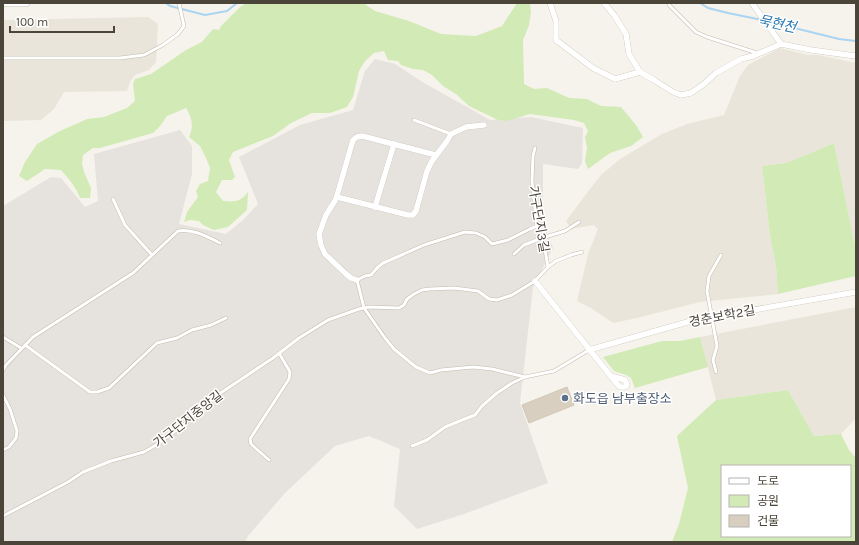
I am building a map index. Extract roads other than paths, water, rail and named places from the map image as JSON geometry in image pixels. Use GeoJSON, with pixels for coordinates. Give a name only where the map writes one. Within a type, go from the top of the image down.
{"type":"FeatureCollection","features":[{"type":"Feature","properties":{"kind":"street"},"geometry":{"type":"LineString","coordinates":[[3,3],[26,3]]}},
{"type":"Feature","properties":{"kind":"street"},"geometry":{"type":"LineString","coordinates":[[550,3],[556,21],[556,40],[594,68],[614,79],[640,72]]}},
{"type":"Feature","properties":{"kind":"street"},"geometry":{"type":"LineString","coordinates":[[604,3],[614,15],[626,34],[629,54],[640,72],[680,95],[691,93],[716,73],[741,59],[758,54],[780,44],[856,56]]}},
{"type":"Feature","properties":{"kind":"street"},"geometry":{"type":"LineString","coordinates":[[752,3],[780,44]]}},
{"type":"Feature","properties":{"kind":"street"},"geometry":{"type":"LineString","coordinates":[[337,196],[408,215],[413,214],[416,211],[432,161],[451,134],[466,127],[484,125]]}},
{"type":"Feature","properties":{"kind":"street"},"geometry":{"type":"LineString","coordinates":[[357,280],[351,278],[325,254],[321,245],[319,234],[326,215],[336,199],[354,140],[357,137],[362,136],[436,155]]}},
{"type":"Feature","properties":{"kind":"street"},"geometry":{"type":"LineString","coordinates":[[375,207],[394,144]]}},
{"type":"Feature","properties":{"kind":"street"},"geometry":{"type":"LineString","coordinates":[[535,281],[611,376]]}},
{"type":"Feature","properties":{"kind":"street","name":"경춘보학2길"},"geometry":{"type":"LineString","coordinates":[[589,350],[692,321],[856,292]]}},
{"type":"Feature","properties":{"kind":"lane"},"geometry":{"type":"LineString","coordinates":[[3,58],[120,58],[144,55],[163,45],[178,34],[184,26],[179,3]]}},
{"type":"Feature","properties":{"kind":"lane"},"geometry":{"type":"LineString","coordinates":[[669,5],[696,32],[758,54]]}},
{"type":"Feature","properties":{"kind":"lane"},"geometry":{"type":"LineString","coordinates":[[414,120],[451,134]]}},
{"type":"Feature","properties":{"kind":"lane","name":"가구단지3길"},"geometry":{"type":"LineString","coordinates":[[535,148],[533,156],[532,181],[538,226],[544,244],[546,263],[548,267]]}},
{"type":"Feature","properties":{"kind":"lane"},"geometry":{"type":"LineString","coordinates":[[113,198],[125,224],[152,255]]}},
{"type":"Feature","properties":{"kind":"lane"},"geometry":{"type":"LineString","coordinates":[[514,254],[524,245],[564,231],[579,222]]}},
{"type":"Feature","properties":{"kind":"lane"},"geometry":{"type":"LineString","coordinates":[[525,377],[492,369],[473,367],[441,370],[430,374],[416,367],[394,349],[364,308],[357,280],[364,276],[371,275],[383,263],[424,245],[457,234],[465,232],[476,233],[485,237],[492,244],[508,240],[538,226]]}},
{"type":"Feature","properties":{"kind":"lane"},"geometry":{"type":"LineString","coordinates":[[3,370],[21,348],[33,337],[133,272],[178,231],[184,230],[208,236],[220,243]]}},
{"type":"Feature","properties":{"kind":"lane"},"geometry":{"type":"LineString","coordinates":[[535,281],[556,261],[582,252]]}},
{"type":"Feature","properties":{"kind":"lane"},"geometry":{"type":"LineString","coordinates":[[716,372],[713,360],[717,346],[707,291],[709,276],[721,255]]}},
{"type":"Feature","properties":{"kind":"lane","name":"가구단지중앙길"},"geometry":{"type":"LineString","coordinates":[[3,516],[68,482],[83,472],[111,461],[144,452],[183,425],[204,404],[299,338],[328,320],[359,308],[399,308],[404,305],[407,299],[422,290],[454,288],[478,291],[490,299],[497,300],[512,295],[535,281]]}},
{"type":"Feature","properties":{"kind":"lane"},"geometry":{"type":"LineString","coordinates":[[25,345],[90,392],[97,392],[109,388],[157,343],[177,338],[192,330],[211,325],[226,318]]}},
{"type":"Feature","properties":{"kind":"lane"},"geometry":{"type":"LineString","coordinates":[[3,337],[21,348]]}},
{"type":"Feature","properties":{"kind":"lane"},"geometry":{"type":"LineString","coordinates":[[412,446],[427,440],[444,427],[475,415],[482,406],[497,393],[512,383],[525,377],[554,371],[589,350]]}},
{"type":"Feature","properties":{"kind":"lane"},"geometry":{"type":"LineString","coordinates":[[268,460],[251,444],[250,439],[288,379],[290,372],[279,353]]}},
{"type":"Feature","properties":{"kind":"lane"},"geometry":{"type":"LineString","coordinates":[[3,395],[10,409],[17,431],[16,438],[3,450]]}},
{"type":"Feature","properties":{"kind":"waterway","name":"묵현천"},"geometry":{"type":"LineString","coordinates":[[166,3],[170,6],[205,15],[227,11],[237,3]]}},
{"type":"Feature","properties":{"kind":"waterway","name":"묵현천"},"geometry":{"type":"LineString","coordinates":[[700,3],[708,8],[762,20]]}},
{"type":"Feature","properties":{"kind":"waterway","name":"묵현천"},"geometry":{"type":"LineString","coordinates":[[766,21],[839,39],[856,41]]}},
{"type":"Feature","properties":{"kind":"place","name":"화도읍 남부출장소"},"geometry":{"type":"Point","coordinates":[565,398]}}]}
